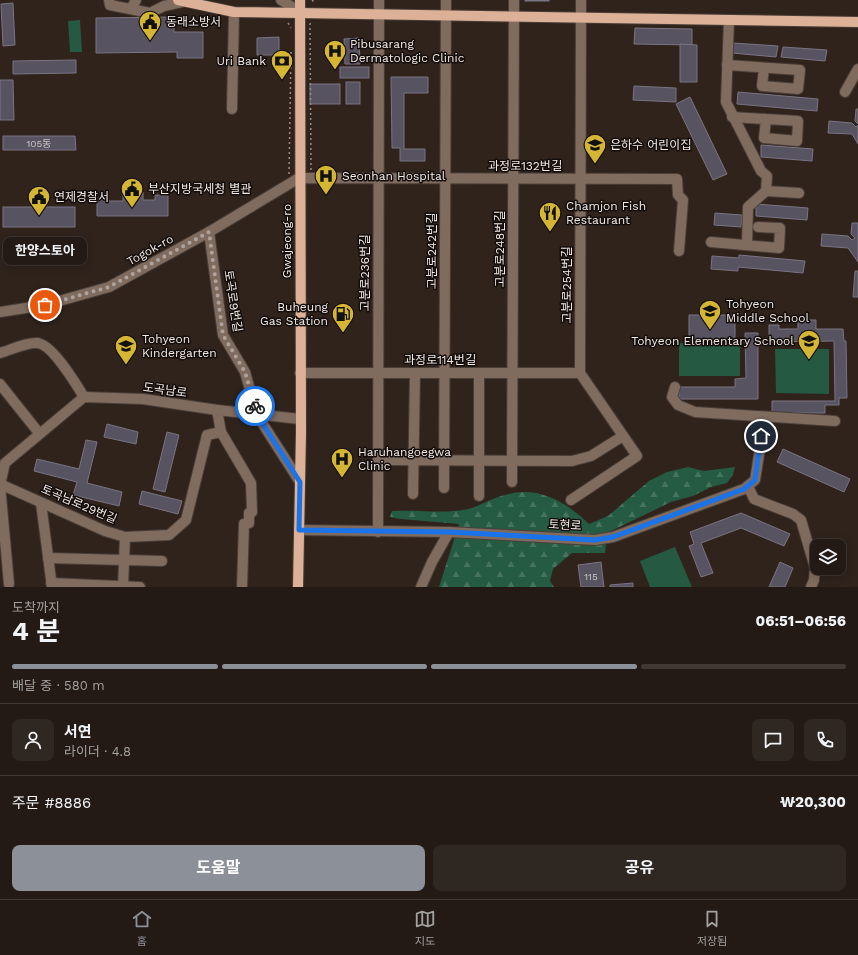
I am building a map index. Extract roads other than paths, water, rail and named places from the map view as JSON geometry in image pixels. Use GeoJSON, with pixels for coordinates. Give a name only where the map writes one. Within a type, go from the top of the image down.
{"type":"FeatureCollection","features":[{"type":"Feature","properties":{"kind":"main road","name":"Gwajeong-ro"},"geometry":{"type":"LineString","coordinates":[[298,587],[300,373],[294,178],[300,0]]}},
{"type":"Feature","properties":{"kind":"main road"},"geometry":{"type":"LineString","coordinates":[[180,1],[234,12],[858,22]]}},
{"type":"Feature","properties":{"kind":"street"},"geometry":{"type":"LineString","coordinates":[[109,0],[110,5],[134,4],[150,12],[180,1]]}},
{"type":"Feature","properties":{"kind":"street"},"geometry":{"type":"LineString","coordinates":[[281,0],[300,12]]}},
{"type":"Feature","properties":{"kind":"street","name":"고분로236번길"},"geometry":{"type":"LineString","coordinates":[[378,532],[379,0]]}},
{"type":"Feature","properties":{"kind":"street","name":"고분로242번길"},"geometry":{"type":"LineString","coordinates":[[444,488],[446,0]]}},
{"type":"Feature","properties":{"kind":"street","name":"고분로248번길"},"geometry":{"type":"LineString","coordinates":[[512,482],[514,0]]}},
{"type":"Feature","properties":{"kind":"street","name":"고분로254번길"},"geometry":{"type":"LineString","coordinates":[[580,373],[581,0]]}},
{"type":"Feature","properties":{"kind":"street"},"geometry":{"type":"LineString","coordinates":[[232,109],[234,12]]}},
{"type":"Feature","properties":{"kind":"street"},"geometry":{"type":"LineString","coordinates":[[729,20],[726,102],[732,117],[761,171],[767,176],[766,191],[748,207],[747,245]]}},
{"type":"Feature","properties":{"kind":"street"},"geometry":{"type":"LineString","coordinates":[[727,65],[764,68]]}},
{"type":"Feature","properties":{"kind":"street"},"geometry":{"type":"LineString","coordinates":[[845,92],[858,69]]}},
{"type":"Feature","properties":{"kind":"street"},"geometry":{"type":"LineString","coordinates":[[732,117],[766,119]]}},
{"type":"Feature","properties":{"kind":"street","name":"과정로132번길"},"geometry":{"type":"LineString","coordinates":[[294,178],[677,179],[678,195],[683,200],[679,250]]}},
{"type":"Feature","properties":{"kind":"street","name":"Togok-ro"},"geometry":{"type":"LineString","coordinates":[[0,312],[45,305],[109,287],[209,232],[294,178]]}},
{"type":"Feature","properties":{"kind":"street"},"geometry":{"type":"LineString","coordinates":[[766,191],[799,193]]}},
{"type":"Feature","properties":{"kind":"street"},"geometry":{"type":"LineString","coordinates":[[711,242],[779,248],[780,228],[758,227]]}},
{"type":"Feature","properties":{"kind":"street","name":"토곡로9번길"},"geometry":{"type":"LineString","coordinates":[[209,232],[223,335],[245,372],[257,415]]}},
{"type":"Feature","properties":{"kind":"street"},"geometry":{"type":"LineString","coordinates":[[0,353],[35,342],[42,343],[63,366],[84,396],[5,463],[0,485],[8,585]]}},
{"type":"Feature","properties":{"kind":"street","name":"과정로114번길"},"geometry":{"type":"LineString","coordinates":[[300,373],[580,373]]}},
{"type":"Feature","properties":{"kind":"street"},"geometry":{"type":"LineString","coordinates":[[413,494],[415,373]]}},
{"type":"Feature","properties":{"kind":"street"},"geometry":{"type":"LineString","coordinates":[[479,373],[479,496]]}},
{"type":"Feature","properties":{"kind":"street"},"geometry":{"type":"LineString","coordinates":[[571,500],[637,456],[580,373]]}},
{"type":"Feature","properties":{"kind":"street"},"geometry":{"type":"LineString","coordinates":[[0,384],[39,433]]}},
{"type":"Feature","properties":{"kind":"street"},"geometry":{"type":"LineString","coordinates":[[675,387],[672,396],[678,405],[689,410],[703,413],[835,421]]}},
{"type":"Feature","properties":{"kind":"street","name":"도곡남로"},"geometry":{"type":"LineString","coordinates":[[84,396],[143,399],[217,410],[300,419]]}},
{"type":"Feature","properties":{"kind":"street"},"geometry":{"type":"LineString","coordinates":[[217,410],[221,432],[251,483],[252,512],[249,513],[249,523],[244,524],[242,587]]}},
{"type":"Feature","properties":{"kind":"street"},"geometry":{"type":"LineString","coordinates":[[257,415],[300,482]]}},
{"type":"Feature","properties":{"kind":"street"},"geometry":{"type":"LineString","coordinates":[[765,417],[755,480],[748,486],[754,499],[793,514],[801,520],[815,568],[814,580],[811,587]]}},
{"type":"Feature","properties":{"kind":"street","name":"토곡남로29번길"},"geometry":{"type":"LineString","coordinates":[[0,485],[105,531],[125,537],[169,535],[186,520],[207,435],[221,432]]}},
{"type":"Feature","properties":{"kind":"street"},"geometry":{"type":"LineString","coordinates":[[378,460],[572,461],[591,456],[623,436]]}},
{"type":"Feature","properties":{"kind":"street","name":"토현로"},"geometry":{"type":"LineString","coordinates":[[299,530],[449,532],[595,540],[607,538],[737,492],[748,486]]}},
{"type":"Feature","properties":{"kind":"street"},"geometry":{"type":"LineString","coordinates":[[41,503],[51,585],[140,587]]}},
{"type":"Feature","properties":{"kind":"street"},"geometry":{"type":"LineString","coordinates":[[422,587],[432,562],[449,532]]}},
{"type":"Feature","properties":{"kind":"street"},"geometry":{"type":"LineString","coordinates":[[123,587],[125,537]]}},
{"type":"Feature","properties":{"kind":"street"},"geometry":{"type":"LineString","coordinates":[[48,558],[162,561]]}},
{"type":"Feature","properties":{"kind":"place","name":"동래소방서"},"geometry":{"type":"Point","coordinates":[150,42]}},
{"type":"Feature","properties":{"kind":"place","name":"Pibusarang Dermatologic Clinic"},"geometry":{"type":"Point","coordinates":[335,70]}},
{"type":"Feature","properties":{"kind":"place","name":"Uri Bank"},"geometry":{"type":"Point","coordinates":[282,80]}},
{"type":"Feature","properties":{"kind":"place","name":"은하수 어린이집"},"geometry":{"type":"Point","coordinates":[595,164]}},
{"type":"Feature","properties":{"kind":"place","name":"Seonhan Hospital"},"geometry":{"type":"Point","coordinates":[326,196]}},
{"type":"Feature","properties":{"kind":"place","name":"부산지방국세청 별관"},"geometry":{"type":"Point","coordinates":[132,208]}},
{"type":"Feature","properties":{"kind":"place","name":"연제경찰서"},"geometry":{"type":"Point","coordinates":[39,216]}},
{"type":"Feature","properties":{"kind":"place","name":"Chamjon Fish Restaurant"},"geometry":{"type":"Point","coordinates":[550,232]}},
{"type":"Feature","properties":{"kind":"place","name":"한양스토아"},"geometry":{"type":"Point","coordinates":[45,305]}},
{"type":"Feature","properties":{"kind":"place","name":"Tohyeon Middle School"},"geometry":{"type":"Point","coordinates":[710,330]}},
{"type":"Feature","properties":{"kind":"place","name":"Buheung Gas Station"},"geometry":{"type":"Point","coordinates":[343,334]}},
{"type":"Feature","properties":{"kind":"place","name":"Tohyeon Elementary School"},"geometry":{"type":"Point","coordinates":[809,360]}},
{"type":"Feature","properties":{"kind":"place","name":"Tohyeon Kindergarten"},"geometry":{"type":"Point","coordinates":[126,366]}},
{"type":"Feature","properties":{"kind":"place","name":"Haruhangoegwa Clinic"},"geometry":{"type":"Point","coordinates":[342,478]}}]}
